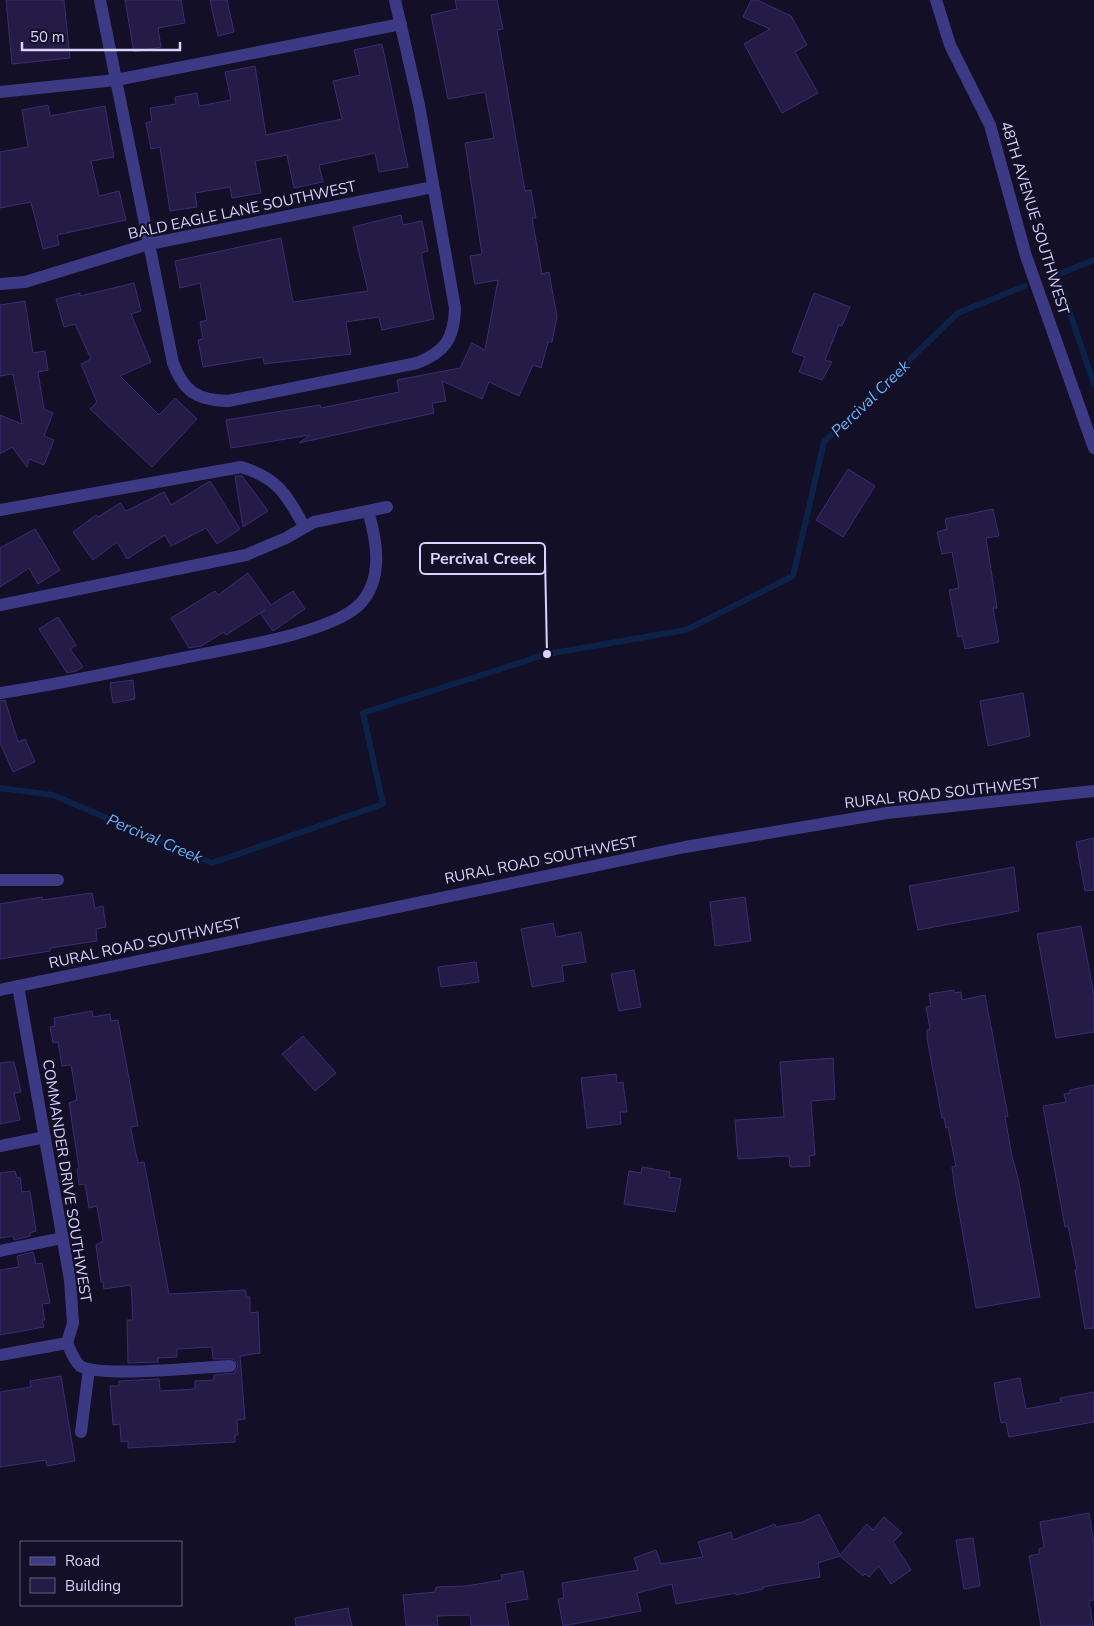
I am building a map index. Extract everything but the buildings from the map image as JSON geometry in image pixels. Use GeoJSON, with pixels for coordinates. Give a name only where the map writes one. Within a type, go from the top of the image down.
{"type":"FeatureCollection","features":[{"type":"Feature","properties":{"kind":"street"},"geometry":{"type":"LineString","coordinates":[[100,0],[173,363],[180,380],[192,393],[209,401],[228,401],[416,364],[434,356],[446,344],[454,327],[454,308],[433,187],[395,0]]}},
{"type":"Feature","properties":{"kind":"street","name":"48TH AVENUE SOUTHWEST"},"geometry":{"type":"LineString","coordinates":[[936,0],[950,45],[990,125],[1026,256],[1094,448]]}},
{"type":"Feature","properties":{"kind":"street"},"geometry":{"type":"LineString","coordinates":[[0,92],[116,80],[401,24]]}},
{"type":"Feature","properties":{"kind":"street","name":"BALD EAGLE LANE SOUTHWEST"},"geometry":{"type":"LineString","coordinates":[[0,284],[25,282],[149,244],[433,187]]}},
{"type":"Feature","properties":{"kind":"street"},"geometry":{"type":"LineString","coordinates":[[0,510],[215,470],[241,467],[261,473],[280,487],[304,526]]}},
{"type":"Feature","properties":{"kind":"street"},"geometry":{"type":"LineString","coordinates":[[0,604],[246,555],[286,538],[304,526],[387,507]]}},
{"type":"Feature","properties":{"kind":"street"},"geometry":{"type":"LineString","coordinates":[[0,693],[252,644],[313,628],[338,619],[359,605],[372,587],[376,570],[376,545],[368,511]]}},
{"type":"Feature","properties":{"kind":"street","name":"RURAL ROAD SOUTHWEST"},"geometry":{"type":"LineString","coordinates":[[0,990],[695,846],[887,813],[1094,791]]}},
{"type":"Feature","properties":{"kind":"street"},"geometry":{"type":"LineString","coordinates":[[0,880],[58,880]]}},
{"type":"Feature","properties":{"kind":"street","name":"COMMANDER DRIVE SOUTHWEST"},"geometry":{"type":"LineString","coordinates":[[18,986],[70,1280],[73,1323],[67,1343]]}},
{"type":"Feature","properties":{"kind":"street"},"geometry":{"type":"LineString","coordinates":[[0,1146],[44,1137]]}},
{"type":"Feature","properties":{"kind":"street"},"geometry":{"type":"LineString","coordinates":[[0,1251],[62,1238]]}},
{"type":"Feature","properties":{"kind":"street"},"geometry":{"type":"LineString","coordinates":[[0,1355],[67,1343],[79,1365],[89,1369],[120,1371],[230,1366]]}},
{"type":"Feature","properties":{"kind":"street"},"geometry":{"type":"LineString","coordinates":[[81,1432],[89,1369]]}},
{"type":"Feature","properties":{"kind":"waterway"},"geometry":{"type":"LineString","coordinates":[[1094,260],[1057,275],[1094,384]]}},
{"type":"Feature","properties":{"kind":"waterway","name":"Percival Creek"},"geometry":{"type":"LineString","coordinates":[[0,788],[53,795],[212,863],[383,804],[363,713],[547,654],[686,630],[793,576],[824,442],[958,313],[1025,286]]}},
{"type":"Feature","properties":{"kind":"place","name":"Percival Creek"},"geometry":{"type":"Point","coordinates":[547,654]}}]}
